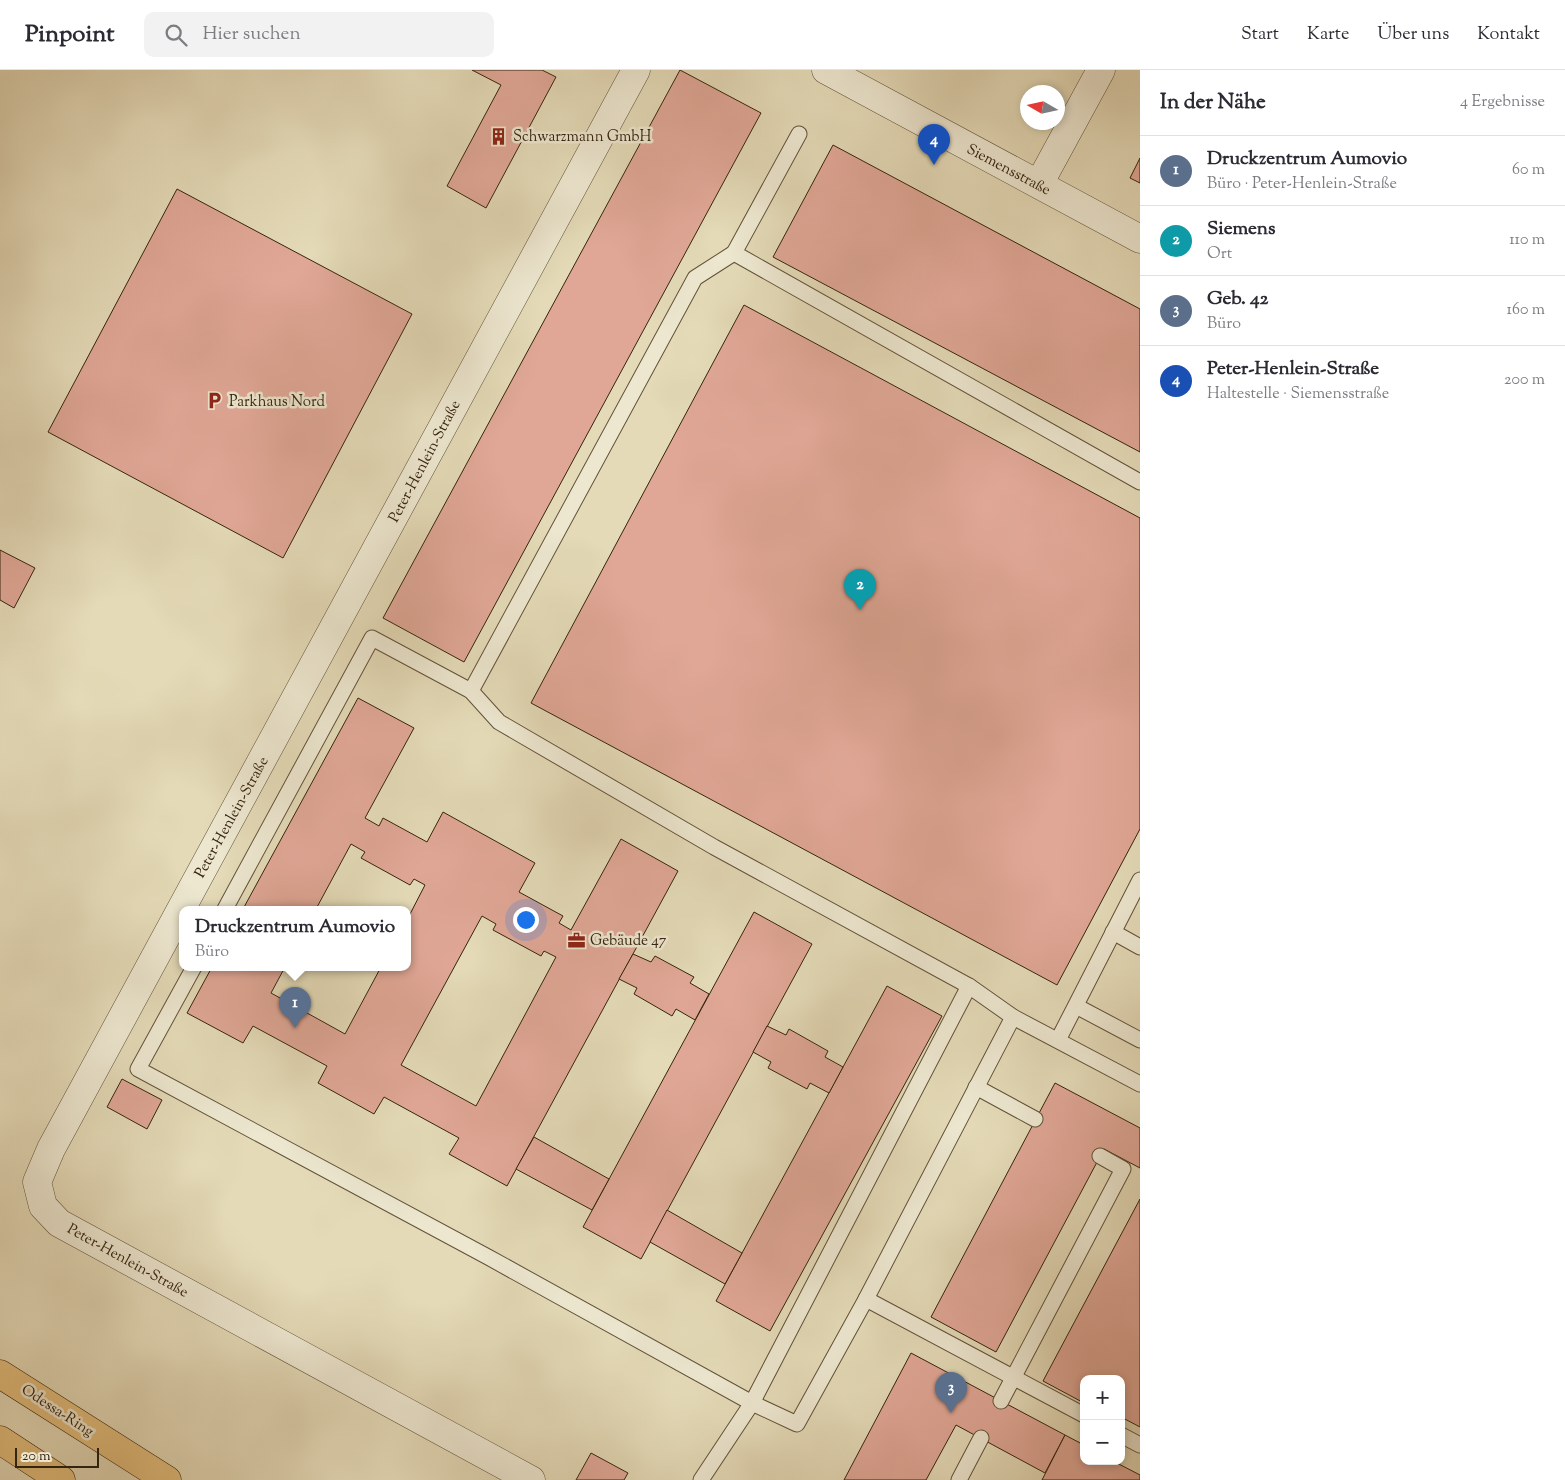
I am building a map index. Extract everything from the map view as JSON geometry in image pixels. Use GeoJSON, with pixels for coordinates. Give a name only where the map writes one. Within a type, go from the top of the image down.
{"type":"FeatureCollection","features":[{"type":"Feature","properties":{"kind":"highway","name":"Odessa-Ring"},"geometry":{"type":"LineString","coordinates":[[2,1375],[167,1480]]}},
{"type":"Feature","properties":{"kind":"highway"},"geometry":{"type":"LineString","coordinates":[[0,1440],[61,1480]]}},
{"type":"Feature","properties":{"kind":"street","name":"Peter-Henlein-Straße"},"geometry":{"type":"LineString","coordinates":[[183,906],[636,70]]}},
{"type":"Feature","properties":{"kind":"street","name":"Siemensstraße"},"geometry":{"type":"LineString","coordinates":[[826,70],[1140,239]]}},
{"type":"Feature","properties":{"kind":"street"},"geometry":{"type":"LineString","coordinates":[[1039,184],[1101,70]]}},
{"type":"Feature","properties":{"kind":"street","name":"Peter-Henlein-Straße"},"geometry":{"type":"LineString","coordinates":[[179,914],[56,1141],[37,1182],[43,1206],[60,1223],[531,1480]]}},
{"type":"Feature","properties":{"kind":"lane"},"geometry":{"type":"LineString","coordinates":[[471,691],[695,278],[734,252],[799,134]]}},
{"type":"Feature","properties":{"kind":"lane"},"geometry":{"type":"LineString","coordinates":[[734,252],[1140,482]]}},
{"type":"Feature","properties":{"kind":"lane"},"geometry":{"type":"LineString","coordinates":[[227,906],[372,638],[471,691],[499,722],[714,847],[969,986],[1013,1017],[1140,1084]]}},
{"type":"Feature","properties":{"kind":"lane"},"geometry":{"type":"LineString","coordinates":[[1058,1040],[1140,880]]}},
{"type":"Feature","properties":{"kind":"lane"},"geometry":{"type":"LineString","coordinates":[[1113,932],[1140,947]]}},
{"type":"Feature","properties":{"kind":"lane"},"geometry":{"type":"LineString","coordinates":[[192,971],[138,1069],[497,1262],[752,1403],[797,1424],[866,1299],[1013,1017]]}},
{"type":"Feature","properties":{"kind":"lane"},"geometry":{"type":"LineString","coordinates":[[701,1480],[752,1403],[969,986]]}},
{"type":"Feature","properties":{"kind":"lane"},"geometry":{"type":"LineString","coordinates":[[1076,1006],[1140,1040]]}},
{"type":"Feature","properties":{"kind":"lane"},"geometry":{"type":"LineString","coordinates":[[976,1087],[1035,1120]]}},
{"type":"Feature","properties":{"kind":"lane"},"geometry":{"type":"LineString","coordinates":[[1001,1401],[1123,1169],[1100,1156]]}},
{"type":"Feature","properties":{"kind":"lane"},"geometry":{"type":"LineString","coordinates":[[866,1299],[1080,1413]]}},
{"type":"Feature","properties":{"kind":"lane"},"geometry":{"type":"LineString","coordinates":[[1125,1437],[1140,1445]]}},
{"type":"Feature","properties":{"kind":"lane"},"geometry":{"type":"LineString","coordinates":[[959,1480],[981,1438]]}},
{"type":"Feature","properties":{"kind":"building","name":"Schwarzmann GmbH"},"geometry":{"type":"Polygon","coordinates":[[[472,70],[542,70],[556,77],[486,208],[447,186],[501,85],[472,70]]]}},
{"type":"Feature","properties":{"kind":"building"},"geometry":{"type":"Polygon","coordinates":[[[680,70],[761,113],[464,662],[383,618],[680,70]]]}},
{"type":"Feature","properties":{"kind":"building"},"geometry":{"type":"Polygon","coordinates":[[[833,145],[1140,309],[1140,452],[773,257],[833,145]]]}},
{"type":"Feature","properties":{"kind":"building"},"geometry":{"type":"Polygon","coordinates":[[[1140,158],[1140,183],[1130,178],[1140,158]]]}},
{"type":"Feature","properties":{"kind":"building","name":"Parkhaus Nord"},"geometry":{"type":"Polygon","coordinates":[[[177,189],[412,314],[283,558],[48,432],[177,189]]]}},
{"type":"Feature","properties":{"kind":"building"},"geometry":{"type":"Polygon","coordinates":[[[744,305],[1140,518],[1140,829],[1057,985],[531,703],[744,305]]]}},
{"type":"Feature","properties":{"kind":"building"},"geometry":{"type":"Polygon","coordinates":[[[0,550],[35,568],[14,608],[0,600],[0,550]]]}},
{"type":"Feature","properties":{"kind":"building","name":"Gebäude 47"},"geometry":{"type":"Polygon","coordinates":[[[358,698],[414,728],[365,818],[379,826],[383,818],[427,842],[443,812],[535,863],[519,892],[563,916],[559,923],[571,930],[621,839],[678,871],[507,1186],[449,1154],[459,1138],[384,1097],[374,1114],[318,1083],[327,1066],[253,1026],[243,1043],[187,1013],[210,971],[283,971],[271,993],[345,1034],[379,971],[411,971],[411,912],[425,885],[414,879],[410,885],[361,858],[365,852],[351,844],[318,906],[245,906],[358,698]],[[482,916],[401,1065],[476,1106],[556,957],[544,951],[541,956],[493,930],[496,924],[482,916]]]}},
{"type":"Feature","properties":{"kind":"building"},"geometry":{"type":"Polygon","coordinates":[[[754,912],[812,944],[641,1259],[583,1227],[754,912]]]}},
{"type":"Feature","properties":{"kind":"building"},"geometry":{"type":"Polygon","coordinates":[[[633,954],[651,962],[655,956],[694,977],[690,983],[709,994],[695,1020],[676,1009],[672,1016],[634,994],[637,988],[619,979],[633,954]]]}},
{"type":"Feature","properties":{"kind":"building"},"geometry":{"type":"Polygon","coordinates":[[[887,986],[942,1016],[770,1331],[716,1301],[887,986]]]}},
{"type":"Feature","properties":{"kind":"building"},"geometry":{"type":"Polygon","coordinates":[[[767,1026],[786,1035],[789,1029],[828,1051],[825,1057],[843,1067],[829,1093],[810,1083],[807,1089],[768,1068],[771,1062],[753,1052],[767,1026]]]}},
{"type":"Feature","properties":{"kind":"building"},"geometry":{"type":"Polygon","coordinates":[[[122,1079],[162,1100],[147,1129],[107,1107],[122,1079]]]}},
{"type":"Feature","properties":{"kind":"building"},"geometry":{"type":"Polygon","coordinates":[[[1055,1083],[1140,1128],[1140,1168],[1104,1149],[996,1352],[931,1317],[1055,1083]]]}},
{"type":"Feature","properties":{"kind":"building"},"geometry":{"type":"Polygon","coordinates":[[[534,1137],[609,1179],[592,1210],[516,1169],[534,1137]]]}},
{"type":"Feature","properties":{"kind":"building"},"geometry":{"type":"Polygon","coordinates":[[[1140,1199],[1140,1427],[1125,1419],[1125,1375],[1080,1375],[1080,1401],[1043,1381],[1140,1199]]]}},
{"type":"Feature","properties":{"kind":"building"},"geometry":{"type":"Polygon","coordinates":[[[667,1210],[742,1253],[725,1284],[650,1242],[667,1210]]]}},
{"type":"Feature","properties":{"kind":"building"},"geometry":{"type":"Polygon","coordinates":[[[911,1353],[1065,1435],[1045,1473],[956,1425],[926,1480],[844,1480],[911,1353]]]}},
{"type":"Feature","properties":{"kind":"building"},"geometry":{"type":"Polygon","coordinates":[[[1065,1435],[1080,1443],[1080,1465],[1121,1465],[1140,1475],[1140,1480],[1042,1480],[1065,1435]]]}},
{"type":"Feature","properties":{"kind":"building"},"geometry":{"type":"Polygon","coordinates":[[[591,1453],[628,1473],[624,1480],[576,1480],[591,1453]]]}},
{"type":"Feature","properties":{"kind":"place","name":"Schwarzmann GmbH"},"geometry":{"type":"Point","coordinates":[499,136]}},
{"type":"Feature","properties":{"kind":"place","name":"Peter-Henlein-Straße"},"geometry":{"type":"Point","coordinates":[934,165]}},
{"type":"Feature","properties":{"kind":"place","name":"Parkhaus Nord"},"geometry":{"type":"Point","coordinates":[215,401]}},
{"type":"Feature","properties":{"kind":"place","name":"Siemens"},"geometry":{"type":"Point","coordinates":[860,610]}},
{"type":"Feature","properties":{"kind":"place","name":"Gebäude 47"},"geometry":{"type":"Point","coordinates":[576,940]}},
{"type":"Feature","properties":{"kind":"place","name":"Druckzentrum Aumovio"},"geometry":{"type":"Point","coordinates":[295,1028]}},
{"type":"Feature","properties":{"kind":"place","name":"Geb. 42"},"geometry":{"type":"Point","coordinates":[951,1413]}}]}
